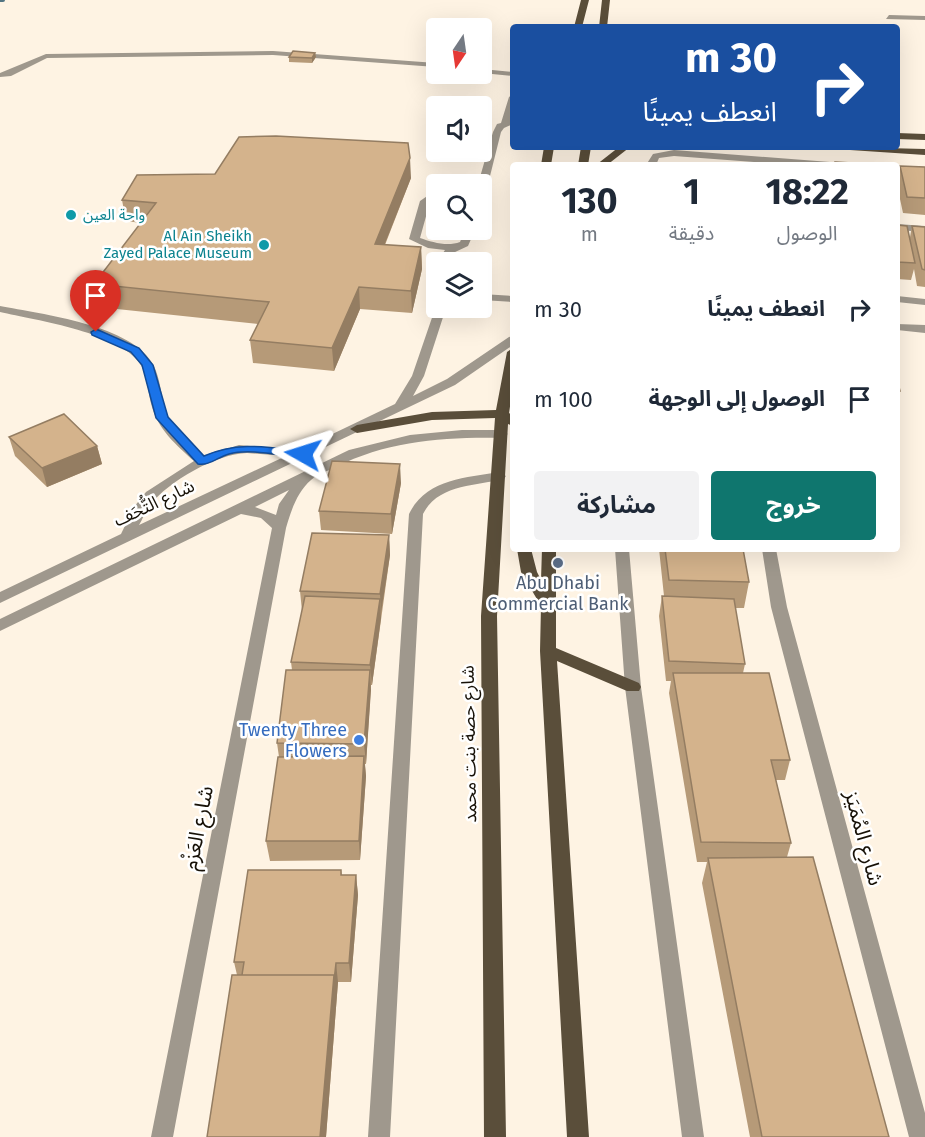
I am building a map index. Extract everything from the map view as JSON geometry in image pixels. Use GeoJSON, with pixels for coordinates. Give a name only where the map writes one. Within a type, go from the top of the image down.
{"type":"FeatureCollection","features":[{"type":"Feature","properties":{"kind":"main road"},"geometry":{"type":"LineString","coordinates":[[579,24],[585,0]]}},
{"type":"Feature","properties":{"kind":"main road"},"geometry":{"type":"LineString","coordinates":[[603,24],[606,0]]}},
{"type":"Feature","properties":{"kind":"main road"},"geometry":{"type":"LineString","coordinates":[[900,136],[925,137]]}},
{"type":"Feature","properties":{"kind":"main road"},"geometry":{"type":"LineString","coordinates":[[605,162],[621,150]]}},
{"type":"Feature","properties":{"kind":"main road"},"geometry":{"type":"LineString","coordinates":[[895,150],[925,152]]}},
{"type":"Feature","properties":{"kind":"main road","name":"شارع حصة بنت محمد"},"geometry":{"type":"LineString","coordinates":[[495,1137],[489,616],[499,476],[510,389]]}},
{"type":"Feature","properties":{"kind":"main road"},"geometry":{"type":"LineString","coordinates":[[357,429],[432,416],[507,426]]}},
{"type":"Feature","properties":{"kind":"main road"},"geometry":{"type":"LineString","coordinates":[[525,552],[529,572],[549,606]]}},
{"type":"Feature","properties":{"kind":"main road"},"geometry":{"type":"LineString","coordinates":[[549,552],[548,651],[578,1137]]}},
{"type":"Feature","properties":{"kind":"main road"},"geometry":{"type":"LineString","coordinates":[[548,651],[633,687]]}},
{"type":"Feature","properties":{"kind":"street"},"geometry":{"type":"LineString","coordinates":[[889,16],[925,18]]}},
{"type":"Feature","properties":{"kind":"street"},"geometry":{"type":"LineString","coordinates":[[0,75],[8,74],[46,56],[273,53],[426,64]]}},
{"type":"Feature","properties":{"kind":"street"},"geometry":{"type":"LineString","coordinates":[[492,72],[510,74]]}},
{"type":"Feature","properties":{"kind":"street"},"geometry":{"type":"LineString","coordinates":[[486,174],[497,132],[509,123]]}},
{"type":"Feature","properties":{"kind":"street"},"geometry":{"type":"LineString","coordinates":[[653,162],[656,156],[674,153],[789,162]]}},
{"type":"Feature","properties":{"kind":"street"},"geometry":{"type":"LineString","coordinates":[[426,200],[414,239],[432,246],[457,247]]}},
{"type":"Feature","properties":{"kind":"street"},"geometry":{"type":"LineString","coordinates":[[900,227],[925,229]]}},
{"type":"Feature","properties":{"kind":"street"},"geometry":{"type":"LineString","coordinates":[[448,252],[464,244],[466,240]]}},
{"type":"Feature","properties":{"kind":"street"},"geometry":{"type":"LineString","coordinates":[[492,298],[510,299]]}},
{"type":"Feature","properties":{"kind":"street"},"geometry":{"type":"LineString","coordinates":[[900,299],[925,302]]}},
{"type":"Feature","properties":{"kind":"street"},"geometry":{"type":"LineString","coordinates":[[0,309],[84,328],[108,336],[135,350],[147,365],[162,418],[202,461]]}},
{"type":"Feature","properties":{"kind":"street"},"geometry":{"type":"LineString","coordinates":[[400,406],[421,368],[437,318]]}},
{"type":"Feature","properties":{"kind":"street"},"geometry":{"type":"LineString","coordinates":[[900,327],[925,329]]}},
{"type":"Feature","properties":{"kind":"street","name":"شارع التُّحَف"},"geometry":{"type":"LineString","coordinates":[[0,598],[357,429],[467,373],[510,342]]}},
{"type":"Feature","properties":{"kind":"street"},"geometry":{"type":"LineString","coordinates":[[0,626],[354,453],[421,435],[507,426]]}},
{"type":"Feature","properties":{"kind":"street"},"geometry":{"type":"LineString","coordinates":[[127,536],[138,513],[152,495],[202,461],[224,452],[240,449],[303,454]]}},
{"type":"Feature","properties":{"kind":"street","name":"شارع العَزْم"},"geometry":{"type":"LineString","coordinates":[[162,1137],[279,528],[286,504],[309,473]]}},
{"type":"Feature","properties":{"kind":"street"},"geometry":{"type":"LineString","coordinates":[[379,1137],[416,514],[422,499],[434,492],[499,476]]}},
{"type":"Feature","properties":{"kind":"street"},"geometry":{"type":"LineString","coordinates":[[237,509],[248,509],[268,516],[279,528]]}},
{"type":"Feature","properties":{"kind":"street"},"geometry":{"type":"LineString","coordinates":[[622,552],[633,687],[693,1137]]}},
{"type":"Feature","properties":{"kind":"street","name":"شارع المُمَيَز"},"geometry":{"type":"LineString","coordinates":[[770,552],[779,607],[920,1137]]}},
{"type":"Feature","properties":{"kind":"building"},"geometry":{"type":"Polygon","coordinates":[[[293,51],[315,53],[312,58],[289,57],[293,51]]]}},
{"type":"Feature","properties":{"kind":"building","name":"Al Ain Sheikh Zayed Palace Museum"},"geometry":{"type":"Polygon","coordinates":[[[276,136],[408,143],[410,158],[375,244],[421,247],[411,291],[359,287],[332,348],[250,340],[269,302],[94,284],[156,203],[122,200],[137,175],[215,174],[239,137],[276,136]]]}},
{"type":"Feature","properties":{"kind":"building"},"geometry":{"type":"Polygon","coordinates":[[[900,166],[925,167],[925,198],[907,197],[900,166]]]}},
{"type":"Feature","properties":{"kind":"building"},"geometry":{"type":"Polygon","coordinates":[[[900,225],[907,226],[915,263],[900,262],[900,225]]]}},
{"type":"Feature","properties":{"kind":"building"},"geometry":{"type":"Polygon","coordinates":[[[912,226],[925,227],[925,270],[922,269],[912,226]]]}},
{"type":"Feature","properties":{"kind":"building"},"geometry":{"type":"Polygon","coordinates":[[[64,414],[97,446],[42,468],[9,437],[64,414]]]}},
{"type":"Feature","properties":{"kind":"building"},"geometry":{"type":"Polygon","coordinates":[[[332,461],[400,464],[391,514],[319,511],[332,461]]]}},
{"type":"Feature","properties":{"kind":"building"},"geometry":{"type":"Polygon","coordinates":[[[312,533],[389,535],[380,594],[300,591],[312,533]]]}},
{"type":"Feature","properties":{"kind":"building"},"geometry":{"type":"Polygon","coordinates":[[[665,552],[744,552],[749,582],[669,580],[665,552]]]}},
{"type":"Feature","properties":{"kind":"building"},"geometry":{"type":"Polygon","coordinates":[[[305,596],[380,599],[370,665],[291,662],[305,596]]]}},
{"type":"Feature","properties":{"kind":"building"},"geometry":{"type":"Polygon","coordinates":[[[662,596],[734,599],[745,664],[669,661],[662,596]]]}},
{"type":"Feature","properties":{"kind":"building"},"geometry":{"type":"Polygon","coordinates":[[[286,670],[370,670],[364,744],[277,743],[286,670]]]}},
{"type":"Feature","properties":{"kind":"building"},"geometry":{"type":"Polygon","coordinates":[[[673,673],[769,673],[790,760],[771,760],[791,843],[701,842],[673,673]]]}},
{"type":"Feature","properties":{"kind":"building"},"geometry":{"type":"Polygon","coordinates":[[[364,756],[359,841],[266,841],[278,757],[364,756]]]}},
{"type":"Feature","properties":{"kind":"building"},"geometry":{"type":"Polygon","coordinates":[[[813,857],[889,1137],[762,1137],[708,858],[813,857]]]}},
{"type":"Feature","properties":{"kind":"building"},"geometry":{"type":"Polygon","coordinates":[[[248,870],[341,870],[341,875],[356,875],[349,963],[336,963],[334,981],[334,975],[242,975],[244,962],[234,962],[248,870]]]}},
{"type":"Feature","properties":{"kind":"building"},"geometry":{"type":"Polygon","coordinates":[[[232,975],[334,975],[320,1137],[207,1137],[232,975]]]}},
{"type":"Feature","properties":{"kind":"place","name":"واحة العين"},"geometry":{"type":"Point","coordinates":[71,215]}},
{"type":"Feature","properties":{"kind":"place","name":"Al Ain Sheikh Zayed Palace Museum"},"geometry":{"type":"Point","coordinates":[264,245]}},
{"type":"Feature","properties":{"kind":"place","name":"Abu Dhabi Commercial Bank"},"geometry":{"type":"Point","coordinates":[558,563]}},
{"type":"Feature","properties":{"kind":"place","name":"Twenty Three Flowers"},"geometry":{"type":"Point","coordinates":[359,740]}},
{"type":"Feature","properties":{"kind":"route"},"geometry":{"type":"LineString","coordinates":[[96,332],[135,350],[147,365],[162,418],[202,461],[224,452],[240,449],[303,454]]}}]}
